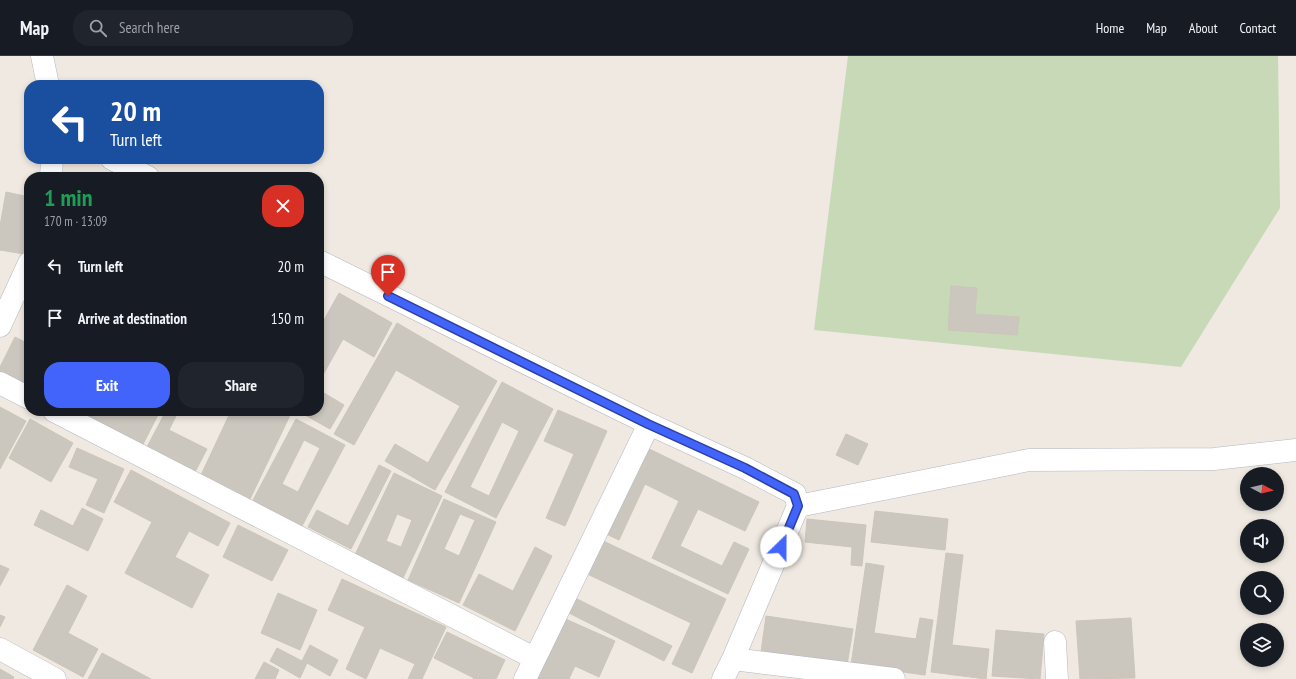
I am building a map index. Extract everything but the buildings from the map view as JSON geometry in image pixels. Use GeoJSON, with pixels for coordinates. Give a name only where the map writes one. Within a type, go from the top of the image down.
{"type":"FeatureCollection","features":[{"type":"Feature","properties":{"kind":"street"},"geometry":{"type":"LineString","coordinates":[[42,56],[47,80]]}},
{"type":"Feature","properties":{"kind":"street"},"geometry":{"type":"LineString","coordinates":[[122,164],[138,172]]}},
{"type":"Feature","properties":{"kind":"street"},"geometry":{"type":"LineString","coordinates":[[324,263],[648,424],[745,468],[794,494],[798,506],[733,659],[723,679]]}},
{"type":"Feature","properties":{"kind":"street"},"geometry":{"type":"LineString","coordinates":[[0,326],[24,274]]}},
{"type":"Feature","properties":{"kind":"street"},"geometry":{"type":"LineString","coordinates":[[0,383],[24,395]]}},
{"type":"Feature","properties":{"kind":"street"},"geometry":{"type":"LineString","coordinates":[[64,416],[534,658]]}},
{"type":"Feature","properties":{"kind":"street"},"geometry":{"type":"LineString","coordinates":[[525,679],[648,424]]}},
{"type":"Feature","properties":{"kind":"street"},"geometry":{"type":"LineString","coordinates":[[798,506],[1029,460],[1214,459],[1296,450]]}},
{"type":"Feature","properties":{"kind":"street"},"geometry":{"type":"LineString","coordinates":[[1055,642],[1057,679]]}},
{"type":"Feature","properties":{"kind":"street"},"geometry":{"type":"LineString","coordinates":[[0,649],[55,679]]}},
{"type":"Feature","properties":{"kind":"street"},"geometry":{"type":"LineString","coordinates":[[733,659],[894,679]]}},
{"type":"Feature","properties":{"kind":"green space"},"geometry":{"type":"Polygon","coordinates":[[[848,56],[1278,56],[1280,208],[1181,367],[814,330],[848,56]]]}},
{"type":"Feature","properties":{"kind":"route"},"geometry":{"type":"LineString","coordinates":[[388,296],[648,424],[745,468],[794,494],[798,506],[781,547]]}}]}
